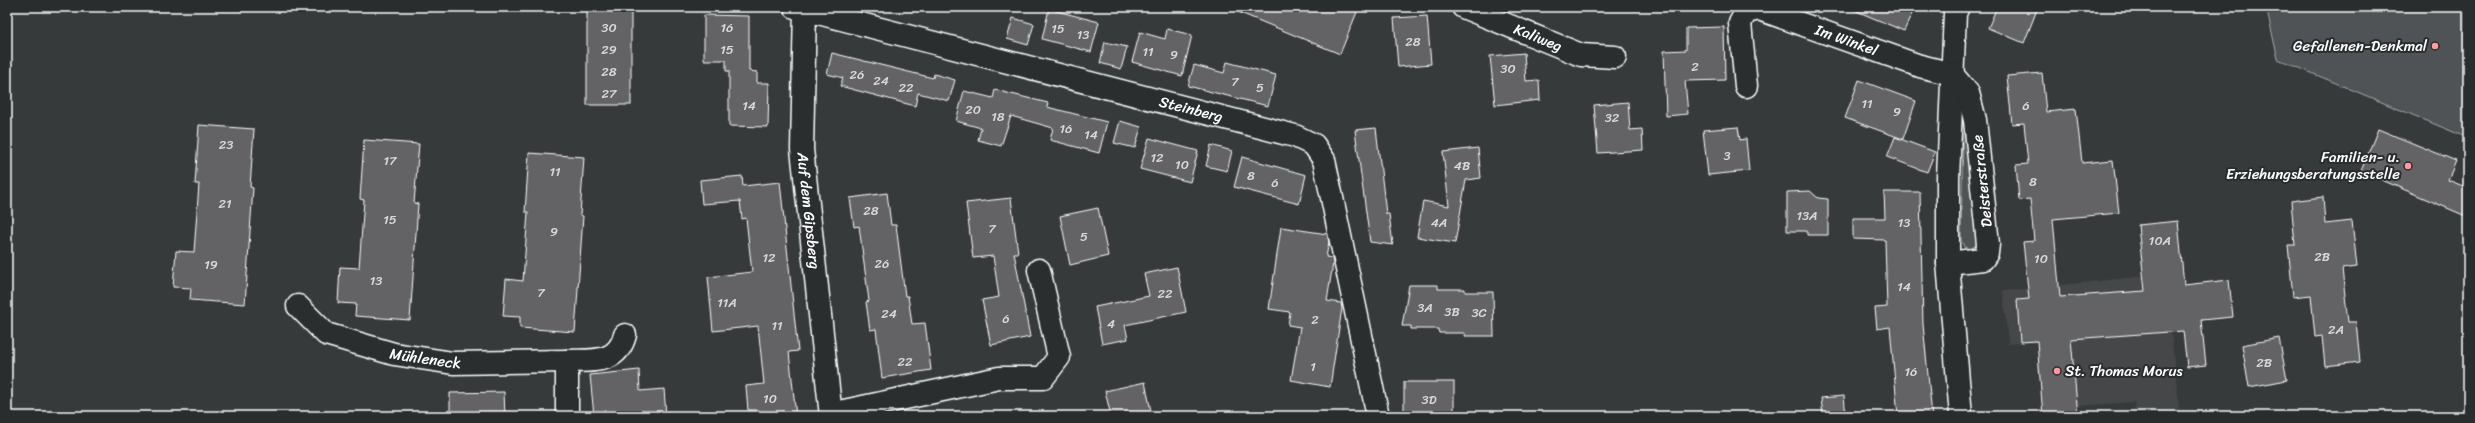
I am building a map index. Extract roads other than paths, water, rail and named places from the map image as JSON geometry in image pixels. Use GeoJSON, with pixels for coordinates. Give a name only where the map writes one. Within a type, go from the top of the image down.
{"type":"FeatureCollection","features":[{"type":"Feature","properties":{"kind":"street","name":"Kaliweg"},"geometry":{"type":"LineString","coordinates":[[1463,7],[1581,55],[1616,57]]}},
{"type":"Feature","properties":{"kind":"street","name":"Deisterstraße"},"geometry":{"type":"LineString","coordinates":[[1958,7],[1955,13],[1952,74],[1948,263],[1961,416]]}},
{"type":"Feature","properties":{"kind":"street","name":"Auf dem Gipsberg"},"geometry":{"type":"LineString","coordinates":[[802,8],[802,149],[830,415],[999,378],[1043,378],[1059,357],[1039,270]]}},
{"type":"Feature","properties":{"kind":"street","name":"Steinberg"},"geometry":{"type":"LineString","coordinates":[[802,8],[1295,136],[1314,145],[1324,160],[1378,416]]}},
{"type":"Feature","properties":{"kind":"street","name":"Im Winkel"},"geometry":{"type":"LineString","coordinates":[[1746,86],[1740,23],[1746,12],[1759,9],[1920,66],[1952,74]]}},
{"type":"Feature","properties":{"kind":"street","name":"Deisterstraße"},"geometry":{"type":"LineString","coordinates":[[1948,263],[1983,259],[1987,253],[1988,244],[1975,120],[1968,93],[1952,74]]}},
{"type":"Feature","properties":{"kind":"street","name":"Mühleneck"},"geometry":{"type":"LineString","coordinates":[[298,306],[326,334],[394,354],[453,363],[601,359],[612,356],[622,347],[625,336]]}},
{"type":"Feature","properties":{"kind":"street"},"geometry":{"type":"LineString","coordinates":[[567,361],[567,416]]}},
{"type":"Feature","properties":{"kind":"place","name":"Gefallenen-Denkmal"},"geometry":{"type":"Point","coordinates":[2435,46]}},
{"type":"Feature","properties":{"kind":"place","name":"Familien- u. Erziehungsberatungsstelle"},"geometry":{"type":"Point","coordinates":[2408,166]}},
{"type":"Feature","properties":{"kind":"place","name":"St. Thomas Morus"},"geometry":{"type":"Point","coordinates":[2057,371]}}]}
